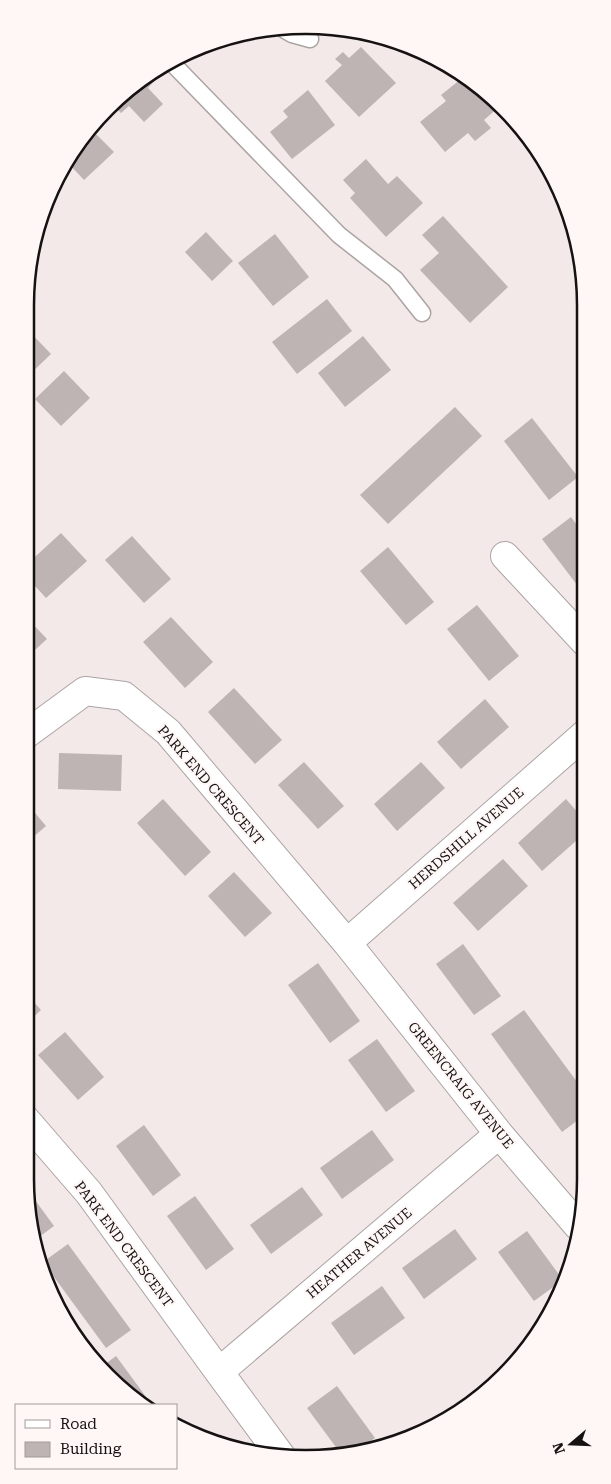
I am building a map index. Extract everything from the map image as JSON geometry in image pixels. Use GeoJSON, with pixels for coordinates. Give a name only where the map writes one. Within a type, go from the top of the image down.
{"type":"FeatureCollection","features":[{"type":"Feature","properties":{"kind":"street"},"geometry":{"type":"LineString","coordinates":[[505,556],[577,634]]}},
{"type":"Feature","properties":{"kind":"street","name":"PARK END CRESCENT"},"geometry":{"type":"LineString","coordinates":[[34,728],[85,691],[124,696],[168,732],[348,943]]}},
{"type":"Feature","properties":{"kind":"street","name":"HERDSHILL AVENUE"},"geometry":{"type":"LineString","coordinates":[[348,943],[577,741]]}},
{"type":"Feature","properties":{"kind":"street","name":"GREENCRAIG AVENUE"},"geometry":{"type":"LineString","coordinates":[[348,943],[499,1134],[574,1221]]}},
{"type":"Feature","properties":{"kind":"street","name":"PARK END CRESCENT"},"geometry":{"type":"LineString","coordinates":[[34,1129],[89,1193],[275,1449]]}},
{"type":"Feature","properties":{"kind":"street","name":"HEATHER AVENUE"},"geometry":{"type":"LineString","coordinates":[[218,1372],[499,1134]]}},
{"type":"Feature","properties":{"kind":"lane"},"geometry":{"type":"LineString","coordinates":[[292,34],[310,40]]}},
{"type":"Feature","properties":{"kind":"lane"},"geometry":{"type":"LineString","coordinates":[[176,67],[338,235],[395,279],[422,313]]}},
{"type":"Feature","properties":{"kind":"building"},"geometry":{"type":"Polygon","coordinates":[[[361,47],[396,83],[359,117],[325,81],[342,65],[335,59],[343,52],[349,58],[361,47]]]}},
{"type":"Feature","properties":{"kind":"building"},"geometry":{"type":"Polygon","coordinates":[[[155,80],[148,88],[163,104],[144,122],[129,106],[121,113],[117,109],[155,80]]]}},
{"type":"Feature","properties":{"kind":"building"},"geometry":{"type":"Polygon","coordinates":[[[458,81],[495,110],[484,120],[491,128],[475,141],[468,133],[445,152],[420,122],[446,101],[441,95],[458,81]]]}},
{"type":"Feature","properties":{"kind":"building"},"geometry":{"type":"Polygon","coordinates":[[[308,90],[335,125],[292,159],[270,132],[288,117],[283,111],[308,90]]]}},
{"type":"Feature","properties":{"kind":"building"},"geometry":{"type":"Polygon","coordinates":[[[95,133],[114,152],[84,180],[72,167],[95,133]]]}},
{"type":"Feature","properties":{"kind":"building"},"geometry":{"type":"Polygon","coordinates":[[[366,159],[388,184],[397,176],[423,203],[386,237],[350,198],[355,193],[343,180],[366,159]]]}},
{"type":"Feature","properties":{"kind":"building"},"geometry":{"type":"Polygon","coordinates":[[[443,216],[508,287],[470,323],[420,270],[439,253],[422,235],[443,216]]]}},
{"type":"Feature","properties":{"kind":"building"},"geometry":{"type":"Polygon","coordinates":[[[206,232],[233,261],[212,281],[185,252],[206,232]]]}},
{"type":"Feature","properties":{"kind":"building"},"geometry":{"type":"Polygon","coordinates":[[[275,234],[309,277],[273,306],[238,263],[275,234]]]}},
{"type":"Feature","properties":{"kind":"building"},"geometry":{"type":"Polygon","coordinates":[[[327,299],[352,331],[297,374],[272,342],[327,299]]]}},
{"type":"Feature","properties":{"kind":"building"},"geometry":{"type":"Polygon","coordinates":[[[34,336],[51,354],[34,370],[34,336]]]}},
{"type":"Feature","properties":{"kind":"building"},"geometry":{"type":"Polygon","coordinates":[[[363,336],[391,370],[345,407],[318,373],[363,336]]]}},
{"type":"Feature","properties":{"kind":"building"},"geometry":{"type":"Polygon","coordinates":[[[64,371],[90,398],[61,426],[35,399],[64,371]]]}},
{"type":"Feature","properties":{"kind":"building"},"geometry":{"type":"Polygon","coordinates":[[[455,407],[482,436],[388,524],[360,495],[455,407]]]}},
{"type":"Feature","properties":{"kind":"building"},"geometry":{"type":"Polygon","coordinates":[[[532,418],[577,478],[549,500],[504,441],[532,418]]]}},
{"type":"Feature","properties":{"kind":"building"},"geometry":{"type":"Polygon","coordinates":[[[571,517],[577,525],[577,585],[542,539],[571,517]]]}},
{"type":"Feature","properties":{"kind":"building"},"geometry":{"type":"Polygon","coordinates":[[[61,533],[87,561],[46,598],[34,585],[34,558],[61,533]]]}},
{"type":"Feature","properties":{"kind":"building"},"geometry":{"type":"Polygon","coordinates":[[[132,536],[171,579],[144,603],[105,560],[132,536]]]}},
{"type":"Feature","properties":{"kind":"building"},"geometry":{"type":"Polygon","coordinates":[[[388,547],[434,602],[406,625],[360,571],[388,547]]]}},
{"type":"Feature","properties":{"kind":"building"},"geometry":{"type":"Polygon","coordinates":[[[477,605],[519,656],[489,681],[447,629],[477,605]]]}},
{"type":"Feature","properties":{"kind":"building"},"geometry":{"type":"Polygon","coordinates":[[[171,617],[213,662],[185,688],[143,642],[171,617]]]}},
{"type":"Feature","properties":{"kind":"building"},"geometry":{"type":"Polygon","coordinates":[[[34,625],[47,639],[34,651],[34,625]]]}},
{"type":"Feature","properties":{"kind":"building"},"geometry":{"type":"Polygon","coordinates":[[[234,688],[282,740],[255,764],[208,712],[234,688]]]}},
{"type":"Feature","properties":{"kind":"building"},"geometry":{"type":"Polygon","coordinates":[[[485,699],[509,727],[461,769],[437,742],[485,699]]]}},
{"type":"Feature","properties":{"kind":"building"},"geometry":{"type":"Polygon","coordinates":[[[59,753],[122,755],[121,791],[58,789],[59,753]]]}},
{"type":"Feature","properties":{"kind":"building"},"geometry":{"type":"Polygon","coordinates":[[[304,762],[344,806],[318,829],[278,785],[304,762]]]}},
{"type":"Feature","properties":{"kind":"building"},"geometry":{"type":"Polygon","coordinates":[[[421,762],[445,788],[397,831],[374,804],[421,762]]]}},
{"type":"Feature","properties":{"kind":"building"},"geometry":{"type":"Polygon","coordinates":[[[163,799],[211,852],[185,876],[137,823],[163,799]]]}},
{"type":"Feature","properties":{"kind":"building"},"geometry":{"type":"Polygon","coordinates":[[[566,799],[577,812],[577,840],[542,871],[518,843],[566,799]]]}},
{"type":"Feature","properties":{"kind":"building"},"geometry":{"type":"Polygon","coordinates":[[[34,812],[46,826],[34,836],[34,812]]]}},
{"type":"Feature","properties":{"kind":"building"},"geometry":{"type":"Polygon","coordinates":[[[503,859],[528,886],[478,931],[453,903],[503,859]]]}},
{"type":"Feature","properties":{"kind":"building"},"geometry":{"type":"Polygon","coordinates":[[[234,872],[272,913],[245,937],[208,896],[234,872]]]}},
{"type":"Feature","properties":{"kind":"building"},"geometry":{"type":"Polygon","coordinates":[[[463,944],[501,996],[474,1015],[436,964],[463,944]]]}},
{"type":"Feature","properties":{"kind":"building"},"geometry":{"type":"Polygon","coordinates":[[[318,963],[360,1021],[330,1043],[288,985],[318,963]]]}},
{"type":"Feature","properties":{"kind":"building"},"geometry":{"type":"Polygon","coordinates":[[[34,1002],[41,1010],[34,1017],[34,1002]]]}},
{"type":"Feature","properties":{"kind":"building"},"geometry":{"type":"Polygon","coordinates":[[[524,1010],[577,1082],[577,1121],[562,1132],[491,1034],[524,1010]]]}},
{"type":"Feature","properties":{"kind":"building"},"geometry":{"type":"Polygon","coordinates":[[[65,1032],[104,1077],[78,1100],[38,1055],[65,1032]]]}},
{"type":"Feature","properties":{"kind":"building"},"geometry":{"type":"Polygon","coordinates":[[[377,1039],[415,1091],[386,1112],[348,1060],[377,1039]]]}},
{"type":"Feature","properties":{"kind":"building"},"geometry":{"type":"Polygon","coordinates":[[[144,1125],[181,1175],[153,1196],[116,1146],[144,1125]]]}},
{"type":"Feature","properties":{"kind":"building"},"geometry":{"type":"Polygon","coordinates":[[[372,1130],[394,1160],[342,1199],[320,1168],[372,1130]]]}},
{"type":"Feature","properties":{"kind":"building"},"geometry":{"type":"Polygon","coordinates":[[[302,1187],[323,1215],[271,1254],[250,1225],[302,1187]]]}},
{"type":"Feature","properties":{"kind":"building"},"geometry":{"type":"Polygon","coordinates":[[[195,1196],[234,1249],[206,1270],[167,1216],[195,1196]]]}},
{"type":"Feature","properties":{"kind":"building"},"geometry":{"type":"Polygon","coordinates":[[[34,1199],[54,1226],[40,1236],[34,1199]]]}},
{"type":"Feature","properties":{"kind":"building"},"geometry":{"type":"Polygon","coordinates":[[[455,1229],[477,1259],[424,1299],[402,1268],[455,1229]]]}},
{"type":"Feature","properties":{"kind":"building"},"geometry":{"type":"Polygon","coordinates":[[[527,1231],[560,1275],[555,1286],[534,1301],[498,1252],[527,1231]]]}},
{"type":"Feature","properties":{"kind":"building"},"geometry":{"type":"Polygon","coordinates":[[[68,1244],[131,1330],[106,1348],[50,1272],[46,1260],[68,1244]]]}},
{"type":"Feature","properties":{"kind":"building"},"geometry":{"type":"Polygon","coordinates":[[[382,1286],[405,1318],[354,1355],[331,1323],[382,1286]]]}},
{"type":"Feature","properties":{"kind":"building"},"geometry":{"type":"Polygon","coordinates":[[[116,1356],[148,1399],[126,1383],[106,1363],[116,1356]]]}},
{"type":"Feature","properties":{"kind":"building"},"geometry":{"type":"Polygon","coordinates":[[[337,1386],[375,1438],[368,1443],[337,1448],[307,1408],[337,1386]]]}}]}
